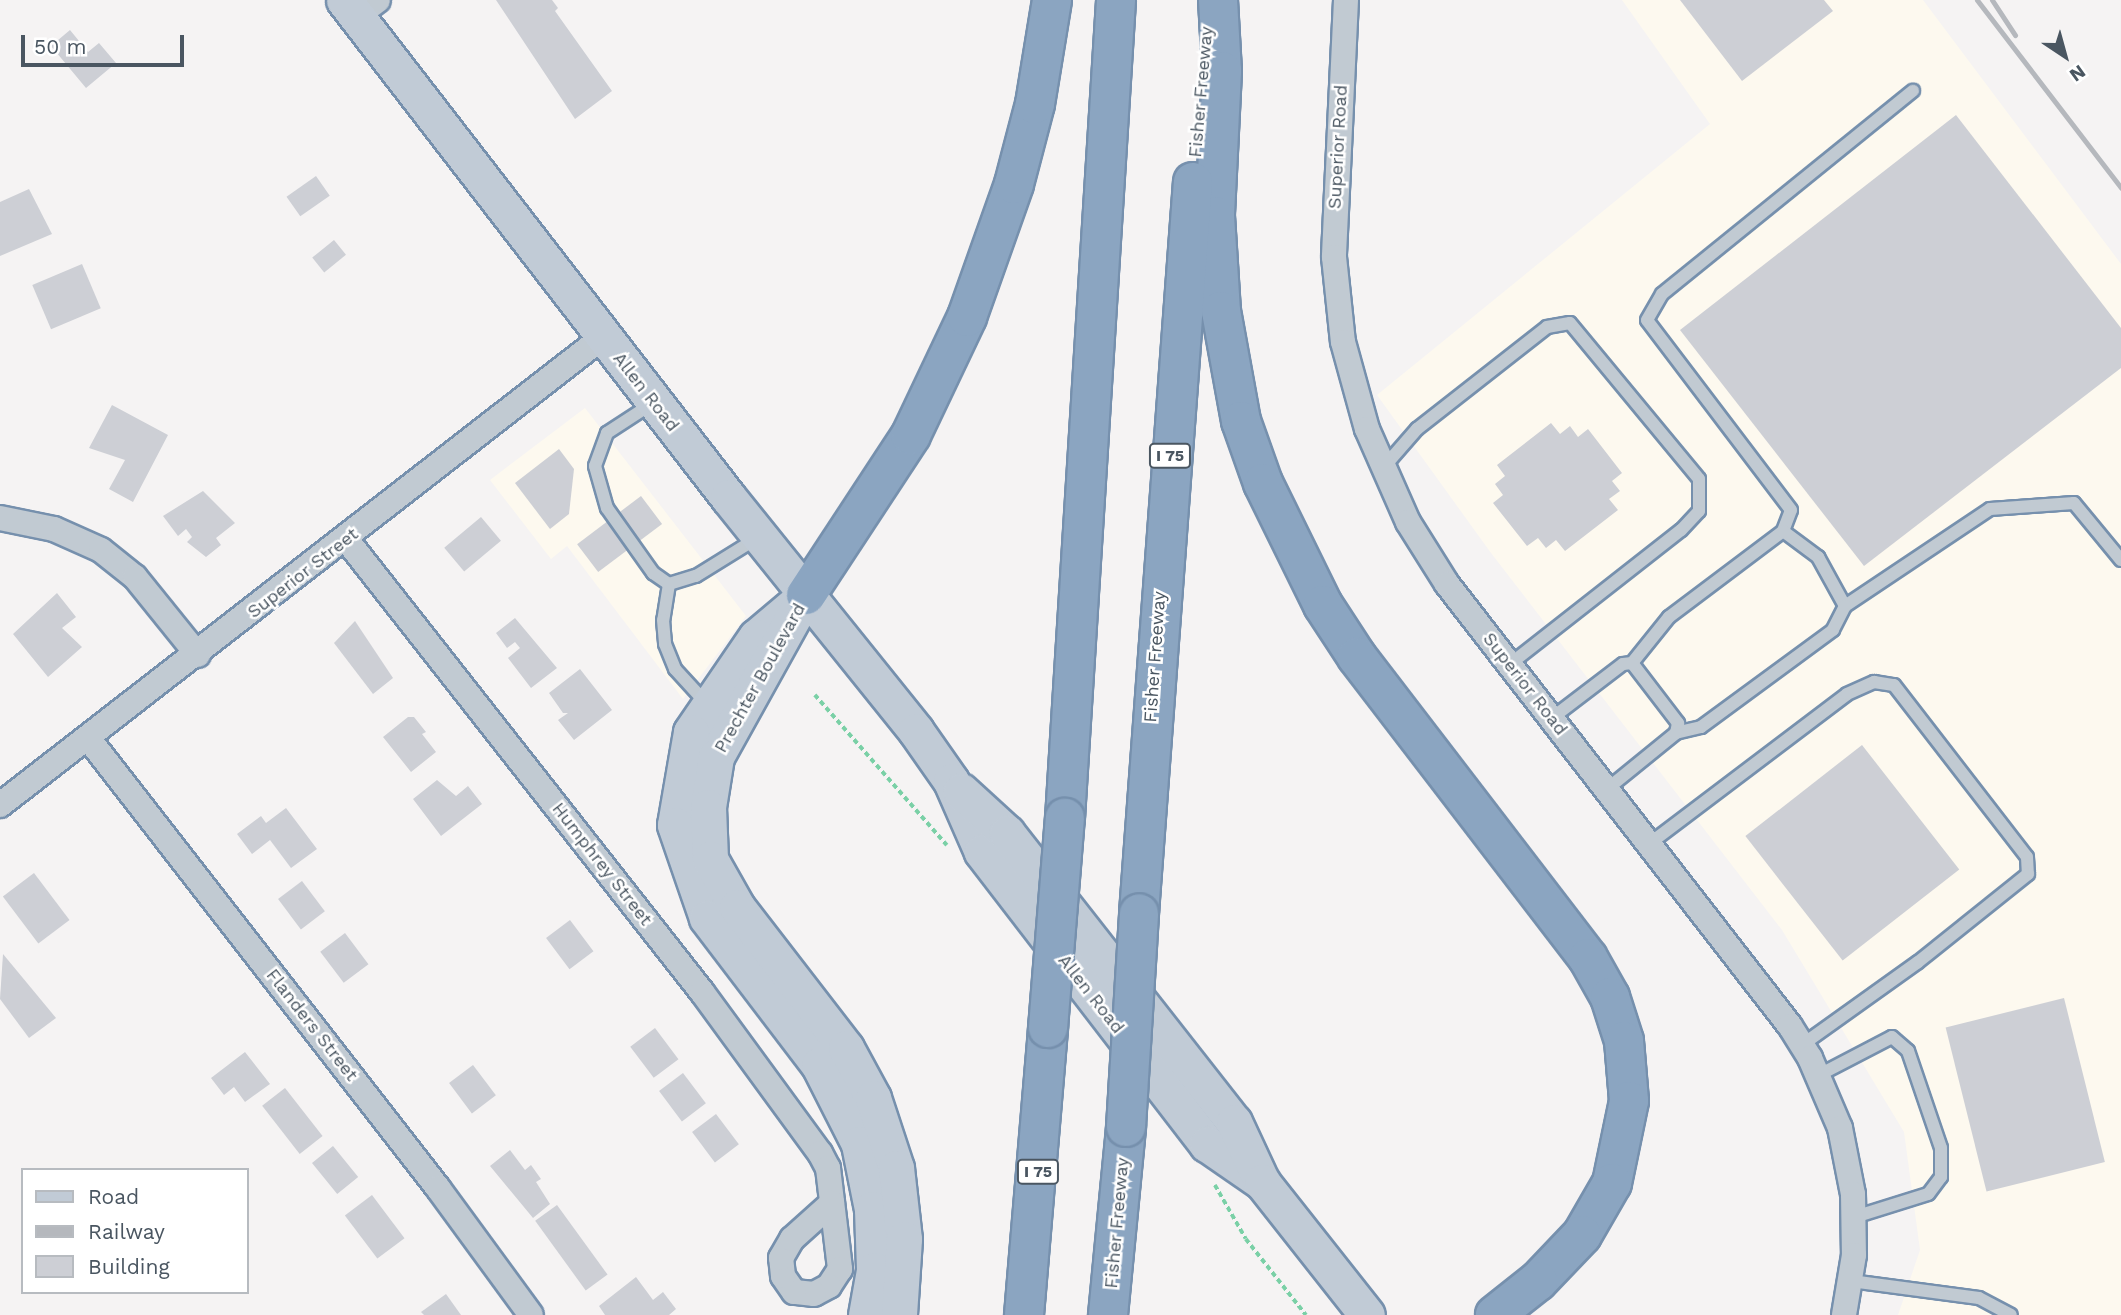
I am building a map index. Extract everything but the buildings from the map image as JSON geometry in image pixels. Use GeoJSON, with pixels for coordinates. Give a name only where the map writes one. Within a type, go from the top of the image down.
{"type":"FeatureCollection","features":[{"type":"Feature","properties":{"kind":"highway"},"geometry":{"type":"LineString","coordinates":[[806,595],[911,435],[967,317],[1014,184],[1035,104],[1052,0]]}},
{"type":"Feature","properties":{"kind":"highway","name":"I 75"},"geometry":{"type":"LineString","coordinates":[[1024,1315],[1065,818],[1116,0]]}},
{"type":"Feature","properties":{"kind":"highway","name":"Fisher Freeway"},"geometry":{"type":"LineString","coordinates":[[1108,1315],[1125,1127],[1161,574],[1208,0]]}},
{"type":"Feature","properties":{"kind":"highway"},"geometry":{"type":"LineString","coordinates":[[1218,0],[1222,71],[1215,216],[1221,311],[1241,421],[1263,483],[1323,605],[1357,657],[1588,958],[1610,997],[1624,1041],[1627,1124],[1607,1192],[1582,1235],[1556,1264],[1495,1315]]}},
{"type":"Feature","properties":{"kind":"main road","name":"Allen Road"},"geometry":{"type":"LineString","coordinates":[[360,5],[603,337],[759,537],[916,731],[951,781],[982,852],[1207,1144],[1262,1182],[1367,1315]]}},
{"type":"Feature","properties":{"kind":"main road","name":"Prechter Boulevard"},"geometry":{"type":"LineString","coordinates":[[806,595],[757,637],[691,732],[675,825],[707,918],[819,1065],[859,1144],[872,1209],[874,1270],[866,1315]]}},
{"type":"Feature","properties":{"kind":"main road","name":"Prechter Boulevard"},"geometry":{"type":"LineString","coordinates":[[806,595],[774,660],[739,709],[716,757],[708,807],[710,859],[737,908],[846,1048],[873,1098],[896,1168],[904,1239],[898,1315]]}},
{"type":"Feature","properties":{"kind":"street","name":"Superior Road"},"geometry":{"type":"LineString","coordinates":[[1346,0],[1334,257],[1351,378],[1382,468],[1427,554],[1802,1045],[1819,1075],[1840,1128],[1854,1217],[1851,1281],[1844,1315]]}},
{"type":"Feature","properties":{"kind":"street","name":"Superior Street"},"geometry":{"type":"LineString","coordinates":[[0,805],[198,655],[603,337]]}},
{"type":"Feature","properties":{"kind":"street"},"geometry":{"type":"LineString","coordinates":[[0,518],[54,529],[101,550],[135,577],[198,655]]}},
{"type":"Feature","properties":{"kind":"street","name":"Humphrey Street"},"geometry":{"type":"LineString","coordinates":[[346,538],[693,981],[820,1153],[828,1168],[832,1203]]}},
{"type":"Feature","properties":{"kind":"street","name":"Flanders Street"},"geometry":{"type":"LineString","coordinates":[[88,738],[430,1177],[531,1315]]}},
{"type":"Feature","properties":{"kind":"lane"},"geometry":{"type":"LineString","coordinates":[[1552,718],[1623,664],[1632,663],[1669,617],[1783,531],[1791,510],[1647,320],[1662,294],[1913,91]]}},
{"type":"Feature","properties":{"kind":"lane"},"geometry":{"type":"LineString","coordinates":[[1382,468],[1417,429],[1547,327],[1570,323],[1699,479],[1699,511],[1681,530],[1510,664]]}},
{"type":"Feature","properties":{"kind":"lane"},"geometry":{"type":"LineString","coordinates":[[654,402],[607,433],[595,466],[607,508],[653,573],[669,584]]}},
{"type":"Feature","properties":{"kind":"lane"},"geometry":{"type":"LineString","coordinates":[[1607,789],[1676,733],[1701,727],[1833,629],[1845,606],[1990,509],[2074,503],[2121,560]]}},
{"type":"Feature","properties":{"kind":"lane"},"geometry":{"type":"LineString","coordinates":[[1783,531],[1818,557],[1845,606]]}},
{"type":"Feature","properties":{"kind":"lane"},"geometry":{"type":"LineString","coordinates":[[669,584],[696,576],[759,537]]}},
{"type":"Feature","properties":{"kind":"lane"},"geometry":{"type":"LineString","coordinates":[[669,584],[663,620],[666,644],[675,669],[709,706]]}},
{"type":"Feature","properties":{"kind":"lane"},"geometry":{"type":"LineString","coordinates":[[1632,663],[1678,723],[1676,733]]}},
{"type":"Feature","properties":{"kind":"lane"},"geometry":{"type":"LineString","coordinates":[[1649,844],[1847,694],[1874,682],[1894,685],[2026,857],[2028,874],[1918,962],[1802,1045]]}},
{"type":"Feature","properties":{"kind":"lane"},"geometry":{"type":"LineString","coordinates":[[1819,1075],[1892,1037],[1908,1051],[1941,1148],[1941,1177],[1928,1194],[1854,1217]]}},
{"type":"Feature","properties":{"kind":"lane"},"geometry":{"type":"LineString","coordinates":[[1851,1281],[1979,1298],[2011,1315]]}},
{"type":"Feature","properties":{"kind":"shaded area"},"geometry":{"type":"Polygon","coordinates":[[[1622,0],[1923,0],[2121,264],[2121,1315],[1898,1315],[1920,1250],[1904,1132],[1782,930],[1491,553],[1377,395],[1710,124],[1622,0]]]}},
{"type":"Feature","properties":{"kind":"shaded area"},"geometry":{"type":"Polygon","coordinates":[[[585,408],[746,616],[683,699],[567,546],[551,559],[490,480],[585,408]]]}},
{"type":"Feature","properties":{"kind":"railway"},"geometry":{"type":"LineString","coordinates":[[1977,0],[2121,188]]}},
{"type":"Feature","properties":{"kind":"railway"},"geometry":{"type":"LineString","coordinates":[[1992,0],[2015,35]]}}]}
